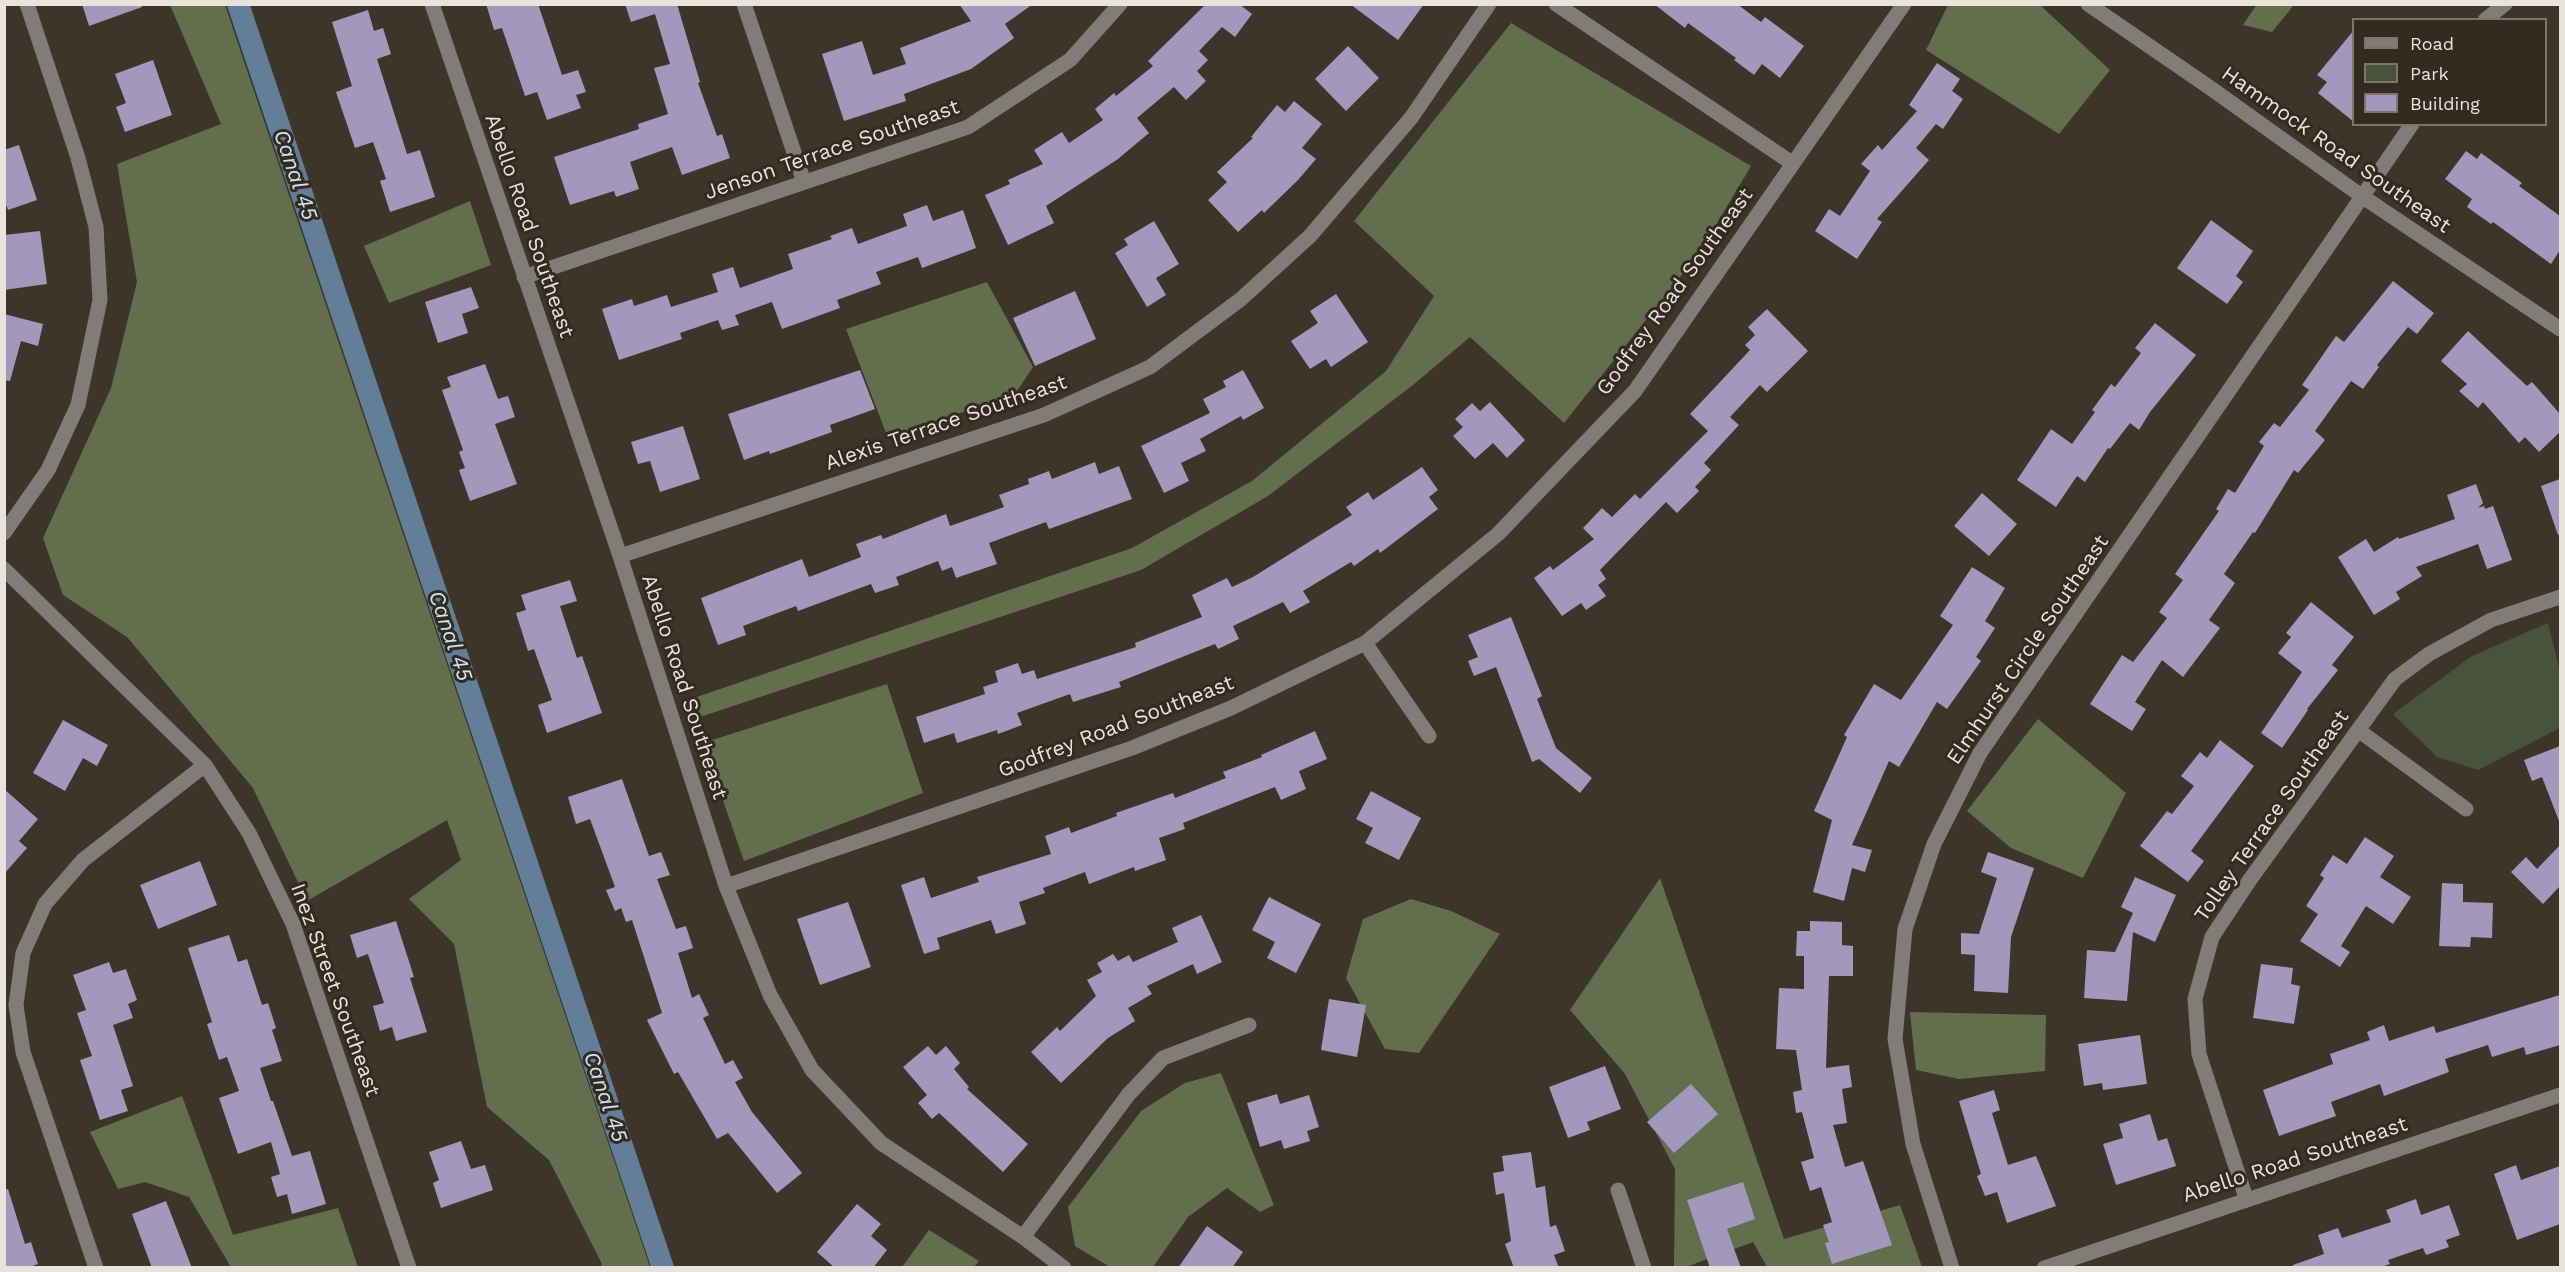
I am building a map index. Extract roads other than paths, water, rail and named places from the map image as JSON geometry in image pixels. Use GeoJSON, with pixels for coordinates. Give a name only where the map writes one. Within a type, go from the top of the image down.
{"type":"FeatureCollection","features":[{"type":"Feature","properties":{"kind":"street"},"geometry":{"type":"LineString","coordinates":[[4,533],[48,470],[78,405],[100,300],[96,227],[78,158],[27,4]]}},
{"type":"Feature","properties":{"kind":"street","name":"Abello Road Southeast"},"geometry":{"type":"LineString","coordinates":[[432,4],[620,556],[726,886],[770,995],[812,1070],[881,1143],[1023,1237],[1064,1268]]}},
{"type":"Feature","properties":{"kind":"street"},"geometry":{"type":"LineString","coordinates":[[744,4],[804,182]]}},
{"type":"Feature","properties":{"kind":"street","name":"Jenson Terrace Southeast"},"geometry":{"type":"LineString","coordinates":[[525,277],[968,127],[1070,60],[1120,4]]}},
{"type":"Feature","properties":{"kind":"street","name":"Alexis Terrace Southeast"},"geometry":{"type":"LineString","coordinates":[[620,556],[1044,415],[1150,367],[1241,299],[1310,237],[1411,118],[1489,4]]}},
{"type":"Feature","properties":{"kind":"street"},"geometry":{"type":"LineString","coordinates":[[1556,4],[1792,164]]}},
{"type":"Feature","properties":{"kind":"street","name":"Godfrey Road Southeast"},"geometry":{"type":"LineString","coordinates":[[726,886],[1132,748],[1231,708],[1365,644],[1498,534],[1635,391],[1904,4]]}},
{"type":"Feature","properties":{"kind":"street","name":"Hammock Road Southeast"},"geometry":{"type":"LineString","coordinates":[[2088,4],[2363,197],[2560,329]]}},
{"type":"Feature","properties":{"kind":"street"},"geometry":{"type":"LineString","coordinates":[[2488,18],[2505,4]]}},
{"type":"Feature","properties":{"kind":"street","name":"Elmhurst Circle Southeast"},"geometry":{"type":"LineString","coordinates":[[1952,1268],[1913,1144],[1895,1039],[1905,929],[1934,844],[1980,753],[2411,126]]}},
{"type":"Feature","properties":{"kind":"street","name":"Inez Street Southeast"},"geometry":{"type":"LineString","coordinates":[[4,569],[205,765],[249,833],[293,924],[409,1268]]}},
{"type":"Feature","properties":{"kind":"street","name":"Tolley Terrace Southeast"},"geometry":{"type":"LineString","coordinates":[[2246,1198],[2199,1054],[2195,999],[2212,937],[2395,679],[2429,654],[2491,620],[2560,597]]}},
{"type":"Feature","properties":{"kind":"street"},"geometry":{"type":"LineString","coordinates":[[1365,644],[1429,736]]}},
{"type":"Feature","properties":{"kind":"street"},"geometry":{"type":"LineString","coordinates":[[2358,730],[2466,809]]}},
{"type":"Feature","properties":{"kind":"street"},"geometry":{"type":"LineString","coordinates":[[96,1268],[23,1052],[16,1005],[22,953],[45,904],[83,860],[205,765]]}},
{"type":"Feature","properties":{"kind":"street"},"geometry":{"type":"LineString","coordinates":[[1023,1237],[1128,1095],[1163,1058],[1249,1025]]}},
{"type":"Feature","properties":{"kind":"street","name":"Abello Road Southeast"},"geometry":{"type":"LineString","coordinates":[[2044,1268],[2246,1198],[2560,1095]]}},
{"type":"Feature","properties":{"kind":"street"},"geometry":{"type":"LineString","coordinates":[[1618,1191],[1644,1268]]}},
{"type":"Feature","properties":{"kind":"waterway","name":"Canal 45"},"geometry":{"type":"LineString","coordinates":[[238,4],[663,1268]]}}]}
